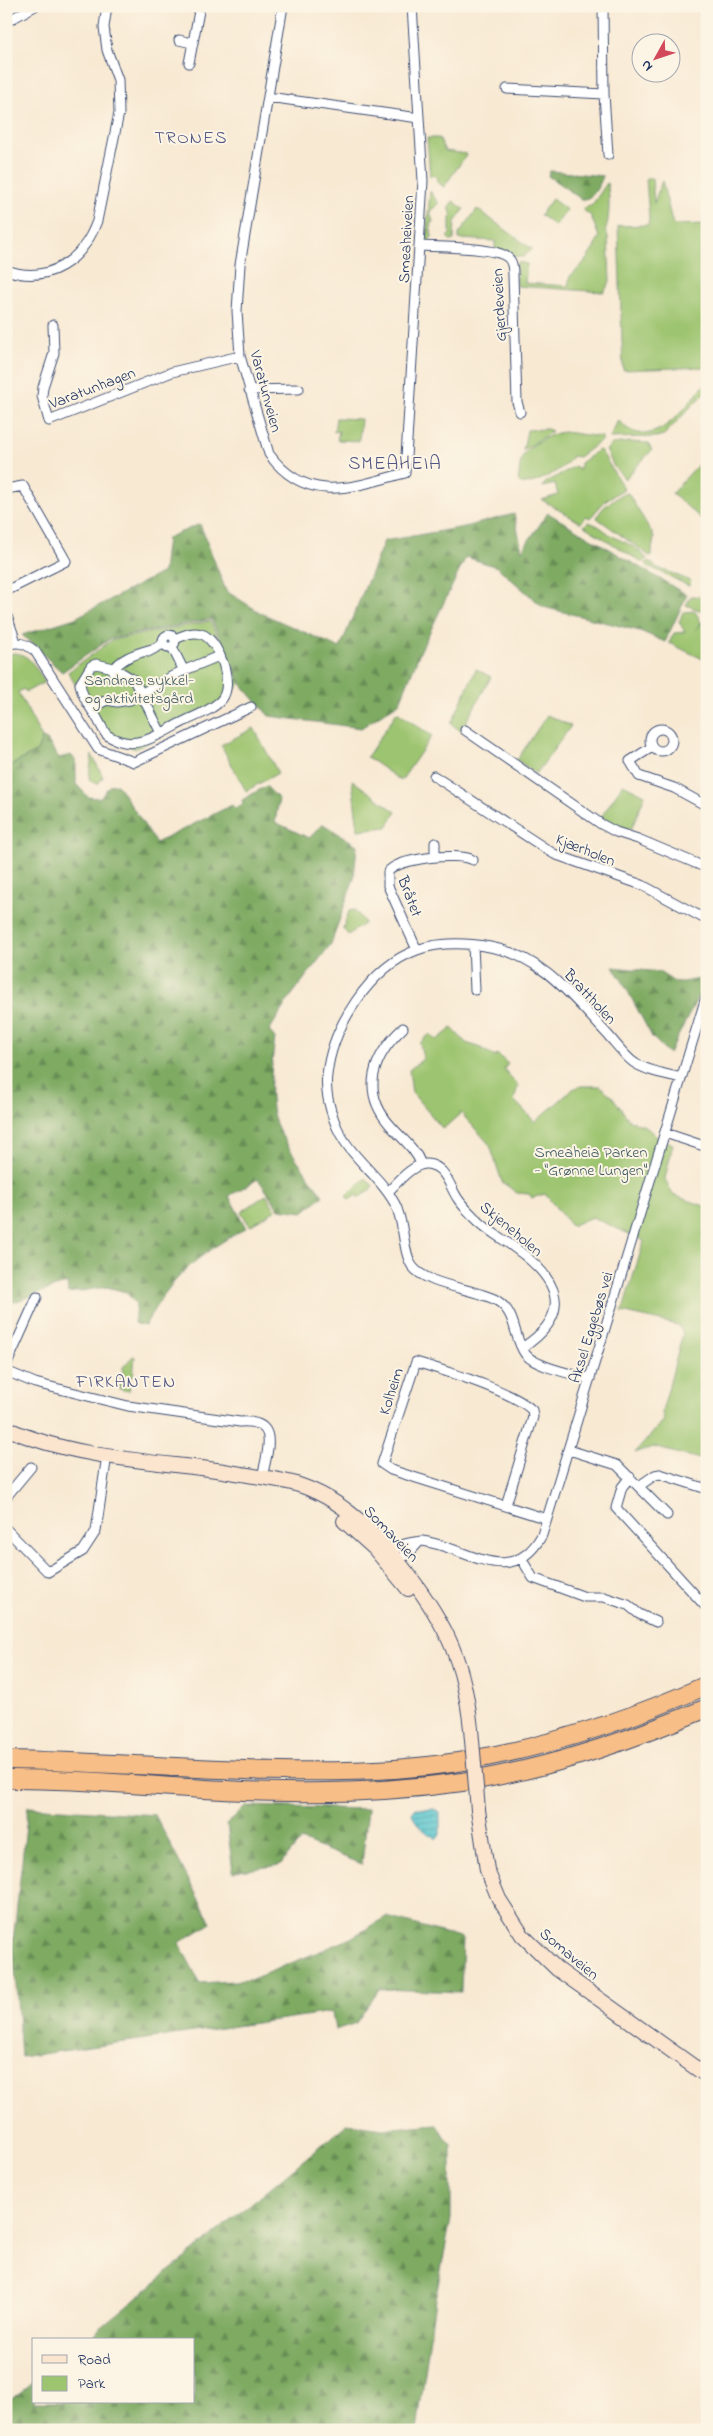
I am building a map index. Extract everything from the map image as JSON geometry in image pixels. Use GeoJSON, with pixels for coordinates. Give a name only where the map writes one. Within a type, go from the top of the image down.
{"type":"FeatureCollection","features":[{"type":"Feature","properties":{"kind":"highway"},"geometry":{"type":"LineString","coordinates":[[6,1760],[74,1761],[289,1772],[397,1769],[490,1756],[563,1739],[631,1717],[707,1685]]}},
{"type":"Feature","properties":{"kind":"highway"},"geometry":{"type":"LineString","coordinates":[[6,1779],[80,1780],[288,1792],[398,1789],[463,1782],[531,1768],[636,1737],[707,1708]]}},
{"type":"Feature","properties":{"kind":"main road","name":"Somaveien"},"geometry":{"type":"LineString","coordinates":[[6,1428],[45,1442],[107,1455],[262,1478],[296,1492],[335,1514],[392,1559],[441,1621],[451,1639],[467,1696],[484,1855],[499,1899],[522,1935],[542,1957],[707,2076]]}},
{"type":"Feature","properties":{"kind":"street"},"geometry":{"type":"LineString","coordinates":[[6,22],[35,6]]}},
{"type":"Feature","properties":{"kind":"street"},"geometry":{"type":"LineString","coordinates":[[6,270],[27,274],[56,269],[78,255],[92,235],[97,221],[119,113],[118,80],[107,50],[104,27],[107,6]]}},
{"type":"Feature","properties":{"kind":"street"},"geometry":{"type":"LineString","coordinates":[[189,63],[200,6]]}},
{"type":"Feature","properties":{"kind":"street","name":"Varatunveien"},"geometry":{"type":"LineString","coordinates":[[283,6],[240,265],[237,311],[240,356],[269,454],[295,480],[321,488],[353,488],[405,474]]}},
{"type":"Feature","properties":{"kind":"street","name":"Smeaheiveien"},"geometry":{"type":"LineString","coordinates":[[405,474],[423,181],[412,6]]}},
{"type":"Feature","properties":{"kind":"street"},"geometry":{"type":"LineString","coordinates":[[603,6],[604,94],[608,155]]}},
{"type":"Feature","properties":{"kind":"street"},"geometry":{"type":"LineString","coordinates":[[178,40],[192,43]]}},
{"type":"Feature","properties":{"kind":"street"},"geometry":{"type":"LineString","coordinates":[[508,89],[604,94]]}},
{"type":"Feature","properties":{"kind":"street"},"geometry":{"type":"LineString","coordinates":[[268,97],[419,118]]}},
{"type":"Feature","properties":{"kind":"street","name":"Gjerdeveien"},"geometry":{"type":"LineString","coordinates":[[420,246],[495,252],[507,256],[510,260],[513,275],[517,402],[520,412]]}},
{"type":"Feature","properties":{"kind":"street","name":"Varatunhagen"},"geometry":{"type":"LineString","coordinates":[[53,325],[54,353],[42,387],[42,396],[49,421],[172,372],[240,356]]}},
{"type":"Feature","properties":{"kind":"street"},"geometry":{"type":"LineString","coordinates":[[249,390],[299,389]]}},
{"type":"Feature","properties":{"kind":"street"},"geometry":{"type":"LineString","coordinates":[[6,490],[23,486],[66,561],[6,592]]}},
{"type":"Feature","properties":{"kind":"street"},"geometry":{"type":"LineString","coordinates":[[6,613],[16,642]]}},
{"type":"Feature","properties":{"kind":"street"},"geometry":{"type":"LineString","coordinates":[[113,670],[124,661],[196,633],[204,635],[211,641],[219,656],[228,682],[222,699],[214,706],[161,733],[139,743],[131,744],[107,735],[81,693],[80,684],[91,666],[96,664],[134,680],[144,691],[161,733]]}},
{"type":"Feature","properties":{"kind":"street"},"geometry":{"type":"LineString","coordinates":[[6,645],[16,642],[28,646],[40,656],[98,749],[134,762],[251,707]]}},
{"type":"Feature","properties":{"kind":"street"},"geometry":{"type":"LineString","coordinates":[[170,644],[184,671]]}},
{"type":"Feature","properties":{"kind":"street"},"geometry":{"type":"LineString","coordinates":[[91,708],[107,700],[117,702],[219,656]]}},
{"type":"Feature","properties":{"kind":"street","name":"Kjærholen"},"geometry":{"type":"LineString","coordinates":[[465,730],[600,824],[707,868]]}},
{"type":"Feature","properties":{"kind":"street"},"geometry":{"type":"LineString","coordinates":[[652,747],[630,761],[640,776],[674,788],[707,806]]}},
{"type":"Feature","properties":{"kind":"street","name":"Kjærholen"},"geometry":{"type":"LineString","coordinates":[[434,776],[554,854],[642,885],[707,920]]}},
{"type":"Feature","properties":{"kind":"street"},"geometry":{"type":"LineString","coordinates":[[434,843],[435,857]]}},
{"type":"Feature","properties":{"kind":"street","name":"Bråtet"},"geometry":{"type":"LineString","coordinates":[[417,950],[388,886],[386,876],[390,868],[395,865],[435,857],[462,856],[473,860]]}},
{"type":"Feature","properties":{"kind":"street","name":"Brattholen"},"geometry":{"type":"LineString","coordinates":[[388,1192],[349,1150],[341,1136],[330,1107],[326,1077],[333,1046],[339,1033],[372,980],[385,969],[417,950],[445,945],[473,945],[512,952],[539,966],[564,988],[631,1060],[638,1065],[681,1078]]}},
{"type":"Feature","properties":{"kind":"street"},"geometry":{"type":"LineString","coordinates":[[473,945],[475,990]]}},
{"type":"Feature","properties":{"kind":"street","name":"Aksel Eggebøs vei"},"geometry":{"type":"LineString","coordinates":[[521,1558],[538,1543],[547,1520],[707,994]]}},
{"type":"Feature","properties":{"kind":"street"},"geometry":{"type":"LineString","coordinates":[[402,1028],[386,1044],[379,1056],[375,1068],[374,1094],[383,1116],[412,1149],[421,1164],[388,1192],[402,1221],[408,1257],[415,1269],[426,1277],[486,1296],[498,1302],[510,1313],[522,1348],[527,1355],[539,1363],[590,1379]]}},
{"type":"Feature","properties":{"kind":"street"},"geometry":{"type":"LineString","coordinates":[[665,1133],[707,1147]]}},
{"type":"Feature","properties":{"kind":"street","name":"Skjeneholen"},"geometry":{"type":"LineString","coordinates":[[421,1164],[433,1165],[442,1171],[459,1200],[478,1222],[528,1259],[552,1286],[557,1300],[553,1317],[539,1335],[522,1348]]}},
{"type":"Feature","properties":{"kind":"street"},"geometry":{"type":"LineString","coordinates":[[6,1366],[37,1297]]}},
{"type":"Feature","properties":{"kind":"street","name":"Kolheim"},"geometry":{"type":"LineString","coordinates":[[506,1506],[533,1417],[532,1410],[524,1403],[478,1383],[416,1362],[382,1464],[426,1481],[547,1520]]}},
{"type":"Feature","properties":{"kind":"street"},"geometry":{"type":"LineString","coordinates":[[6,1371],[35,1382],[128,1406],[240,1422],[255,1421],[264,1426],[268,1432],[268,1446],[262,1478]]}},
{"type":"Feature","properties":{"kind":"street"},"geometry":{"type":"LineString","coordinates":[[569,1450],[618,1465],[667,1515]]}},
{"type":"Feature","properties":{"kind":"street"},"geometry":{"type":"LineString","coordinates":[[6,1529],[48,1572],[83,1551],[96,1530],[107,1455]]}},
{"type":"Feature","properties":{"kind":"street"},"geometry":{"type":"LineString","coordinates":[[6,1497],[31,1467]]}},
{"type":"Feature","properties":{"kind":"street"},"geometry":{"type":"LineString","coordinates":[[639,1486],[655,1475],[660,1474],[707,1489]]}},
{"type":"Feature","properties":{"kind":"street"},"geometry":{"type":"LineString","coordinates":[[630,1477],[622,1487],[616,1508],[707,1608]]}},
{"type":"Feature","properties":{"kind":"street"},"geometry":{"type":"LineString","coordinates":[[392,1559],[419,1542],[439,1545],[491,1563],[510,1562],[521,1558],[532,1578],[585,1597],[604,1597],[628,1604],[639,1614],[656,1622]]}},
{"type":"Feature","properties":{"kind":"green space"},"geometry":{"type":"Polygon","coordinates":[[[427,138],[439,138],[445,151],[467,154],[444,187],[436,181],[438,178],[433,175],[430,177],[427,138]]]}},
{"type":"Feature","properties":{"kind":"green space"},"geometry":{"type":"Polygon","coordinates":[[[550,171],[603,176],[598,188],[592,195],[589,198],[581,199],[548,176],[550,171]]]}},
{"type":"Feature","properties":{"kind":"green space"},"geometry":{"type":"Polygon","coordinates":[[[646,178],[652,178],[654,203],[662,181],[673,225],[707,224],[707,367],[623,370],[618,226],[648,225],[646,178]]]}},
{"type":"Feature","properties":{"kind":"green space"},"geometry":{"type":"Polygon","coordinates":[[[607,183],[609,207],[605,231],[608,236],[610,282],[604,292],[517,286],[516,264],[519,262],[527,264],[525,283],[568,286],[570,276],[587,258],[599,237],[591,216],[582,209],[592,205],[607,183]]]}},
{"type":"Feature","properties":{"kind":"green space"},"geometry":{"type":"Polygon","coordinates":[[[430,191],[439,204],[430,211],[433,222],[430,224],[432,232],[430,233],[433,236],[430,238],[431,242],[428,242],[426,237],[430,191]]]}},
{"type":"Feature","properties":{"kind":"green space"},"geometry":{"type":"Polygon","coordinates":[[[552,199],[567,210],[555,226],[540,215],[552,199]]]}},
{"type":"Feature","properties":{"kind":"green space"},"geometry":{"type":"Polygon","coordinates":[[[453,201],[464,209],[455,222],[454,240],[451,241],[447,237],[450,234],[450,218],[452,216],[449,207],[453,201]]]}},
{"type":"Feature","properties":{"kind":"green space"},"geometry":{"type":"Polygon","coordinates":[[[477,209],[532,249],[523,257],[512,256],[495,249],[495,241],[459,239],[459,234],[477,209]]]}},
{"type":"Feature","properties":{"kind":"green space"},"geometry":{"type":"Polygon","coordinates":[[[707,382],[707,390],[664,435],[656,437],[610,438],[618,420],[631,430],[643,434],[667,425],[689,404],[707,382]]]}},
{"type":"Feature","properties":{"kind":"green space"},"geometry":{"type":"Polygon","coordinates":[[[336,418],[361,419],[359,441],[337,440],[339,431],[334,432],[336,418]]]}},
{"type":"Feature","properties":{"kind":"green space"},"geometry":{"type":"Polygon","coordinates":[[[547,429],[552,431],[523,451],[527,430],[547,429]]]}},
{"type":"Feature","properties":{"kind":"green space"},"geometry":{"type":"Polygon","coordinates":[[[564,432],[602,437],[602,440],[579,457],[572,456],[564,466],[550,475],[533,482],[521,484],[518,480],[520,465],[526,452],[541,440],[553,434],[564,432]]]}},
{"type":"Feature","properties":{"kind":"green space"},"geometry":{"type":"Polygon","coordinates":[[[648,443],[652,450],[625,479],[614,467],[606,450],[612,444],[648,443]]]}},
{"type":"Feature","properties":{"kind":"green space"},"geometry":{"type":"Polygon","coordinates":[[[598,450],[601,451],[624,489],[606,500],[590,518],[586,516],[581,523],[542,500],[558,495],[555,484],[543,487],[545,483],[575,466],[580,470],[580,463],[598,450]]]}},
{"type":"Feature","properties":{"kind":"green space"},"geometry":{"type":"Polygon","coordinates":[[[707,455],[707,524],[672,493],[707,455]]]}},
{"type":"Feature","properties":{"kind":"green space"},"geometry":{"type":"Polygon","coordinates":[[[628,493],[654,538],[651,557],[597,518],[610,502],[628,493]]]}},
{"type":"Feature","properties":{"kind":"green space"},"geometry":{"type":"Polygon","coordinates":[[[548,513],[687,595],[665,642],[640,631],[543,607],[497,567],[466,557],[420,652],[400,702],[361,728],[269,716],[242,685],[211,619],[110,639],[62,672],[22,635],[75,618],[163,572],[167,538],[200,524],[226,591],[261,613],[340,648],[384,541],[464,527],[514,514],[522,550],[548,513]]]}},
{"type":"Feature","properties":{"kind":"green space"},"geometry":{"type":"Polygon","coordinates":[[[588,522],[597,525],[612,536],[633,547],[647,559],[643,563],[584,526],[588,522]]]}},
{"type":"Feature","properties":{"kind":"green space"},"geometry":{"type":"Polygon","coordinates":[[[648,561],[656,567],[691,581],[689,586],[648,566],[646,564],[648,561]]]}},
{"type":"Feature","properties":{"kind":"green space"},"geometry":{"type":"Polygon","coordinates":[[[691,596],[707,597],[707,613],[686,605],[691,596]]]}},
{"type":"Feature","properties":{"kind":"green space"},"geometry":{"type":"Polygon","coordinates":[[[695,611],[701,622],[696,630],[707,617],[707,661],[669,643],[674,633],[685,632],[679,622],[683,612],[695,611]]]}},
{"type":"Feature","properties":{"kind":"green space","name":"Sandnes sykkel- og aktivitetsgård"},"geometry":{"type":"Polygon","coordinates":[[[210,621],[240,683],[224,705],[135,749],[105,736],[68,672],[112,640],[210,621]]]}},
{"type":"Feature","properties":{"kind":"green space"},"geometry":{"type":"Polygon","coordinates":[[[13,653],[28,659],[45,682],[26,692],[24,689],[18,692],[42,738],[37,751],[6,768],[6,656],[13,653]]]}},
{"type":"Feature","properties":{"kind":"green space"},"geometry":{"type":"Polygon","coordinates":[[[476,669],[491,677],[461,731],[451,724],[476,669]]]}},
{"type":"Feature","properties":{"kind":"green space"},"geometry":{"type":"Polygon","coordinates":[[[397,712],[432,736],[401,781],[367,757],[397,712]]]}},
{"type":"Feature","properties":{"kind":"green space"},"geometry":{"type":"Polygon","coordinates":[[[547,715],[571,726],[536,774],[517,760],[547,715]]]}},
{"type":"Feature","properties":{"kind":"green space"},"geometry":{"type":"Polygon","coordinates":[[[254,728],[278,773],[246,791],[221,745],[254,728]]]}},
{"type":"Feature","properties":{"kind":"green space"},"geometry":{"type":"Polygon","coordinates":[[[42,738],[47,740],[59,758],[71,755],[76,761],[76,784],[88,797],[100,798],[110,785],[117,784],[156,843],[232,805],[235,808],[243,804],[242,800],[266,786],[279,799],[275,822],[309,838],[323,824],[357,845],[354,878],[331,944],[288,1000],[269,1031],[275,1038],[271,1086],[273,1114],[287,1145],[323,1196],[303,1212],[279,1209],[258,1179],[229,1196],[246,1228],[214,1247],[187,1268],[165,1294],[145,1326],[134,1323],[136,1304],[126,1292],[107,1287],[68,1293],[67,1283],[6,1305],[6,768],[37,751],[42,738]]]}},
{"type":"Feature","properties":{"kind":"green space"},"geometry":{"type":"Polygon","coordinates":[[[92,755],[103,777],[98,784],[90,781],[89,777],[92,755]]]}},
{"type":"Feature","properties":{"kind":"green space"},"geometry":{"type":"Polygon","coordinates":[[[352,780],[396,812],[387,827],[358,830],[352,780]]]}},
{"type":"Feature","properties":{"kind":"green space"},"geometry":{"type":"Polygon","coordinates":[[[623,784],[645,795],[631,830],[616,827],[601,817],[623,784]]]}},
{"type":"Feature","properties":{"kind":"green space"},"geometry":{"type":"Polygon","coordinates":[[[355,910],[365,923],[348,935],[343,928],[349,911],[355,910]]]}},
{"type":"Feature","properties":{"kind":"green space"},"geometry":{"type":"Polygon","coordinates":[[[613,967],[659,972],[676,983],[700,979],[701,991],[669,1054],[652,1037],[613,967]]]}},
{"type":"Feature","properties":{"kind":"green space","name":"Smeaheia Parken - \"Grønne Lungen\""},"geometry":{"type":"Polygon","coordinates":[[[452,1028],[466,1043],[479,1047],[495,1057],[497,1054],[508,1064],[504,1069],[518,1086],[514,1100],[535,1122],[573,1089],[581,1086],[600,1086],[612,1096],[629,1120],[645,1126],[657,1137],[673,1144],[665,1179],[673,1195],[707,1207],[707,1226],[702,1237],[707,1242],[707,1444],[700,1459],[653,1447],[635,1453],[664,1420],[662,1412],[683,1333],[678,1325],[622,1312],[644,1241],[592,1217],[571,1226],[545,1194],[532,1198],[529,1194],[517,1193],[502,1182],[490,1145],[461,1113],[443,1129],[412,1093],[409,1070],[423,1059],[420,1043],[430,1034],[437,1040],[452,1028]]]}},
{"type":"Feature","properties":{"kind":"green space"},"geometry":{"type":"Polygon","coordinates":[[[366,1178],[373,1186],[358,1198],[357,1195],[349,1200],[346,1196],[366,1178]]]}},
{"type":"Feature","properties":{"kind":"green space"},"geometry":{"type":"Polygon","coordinates":[[[266,1195],[276,1210],[250,1226],[241,1212],[266,1195]]]}},
{"type":"Feature","properties":{"kind":"green space"},"geometry":{"type":"Polygon","coordinates":[[[133,1356],[135,1357],[133,1376],[130,1378],[129,1391],[119,1389],[123,1367],[133,1356]]]}},
{"type":"Feature","properties":{"kind":"green space"},"geometry":{"type":"Polygon","coordinates":[[[245,1806],[368,1809],[362,1864],[301,1840],[280,1865],[233,1872],[227,1824],[245,1806]]]}},
{"type":"Feature","properties":{"kind":"green space"},"geometry":{"type":"Polygon","coordinates":[[[28,1807],[155,1815],[211,1923],[179,1943],[200,1983],[250,1980],[347,1940],[387,1917],[463,1938],[461,1992],[379,1989],[356,2023],[335,2030],[332,2012],[21,2057],[13,1942],[28,1807]]]}},
{"type":"Feature","properties":{"kind":"green space"},"geometry":{"type":"Polygon","coordinates":[[[347,2124],[383,2129],[436,2124],[451,2145],[451,2219],[435,2300],[417,2430],[6,2430],[6,2403],[32,2384],[32,2404],[195,2404],[195,2338],[88,2338],[347,2124]]]}},
{"type":"Feature","properties":{"kind":"water"},"geometry":{"type":"Polygon","coordinates":[[[416,1808],[434,1809],[440,1814],[440,1835],[437,1839],[415,1821],[412,1813],[416,1808]]]}},
{"type":"Feature","properties":{"kind":"district","name":"TRONES"},"geometry":{"type":"Point","coordinates":[191,137]}},
{"type":"Feature","properties":{"kind":"district","name":"SMEAHEIA"},"geometry":{"type":"Point","coordinates":[395,462]}},
{"type":"Feature","properties":{"kind":"district","name":"FIRKANTEN"},"geometry":{"type":"Point","coordinates":[126,1381]}}]}
